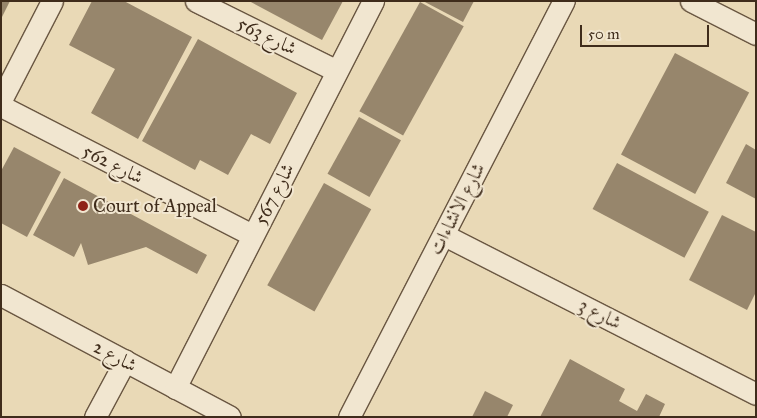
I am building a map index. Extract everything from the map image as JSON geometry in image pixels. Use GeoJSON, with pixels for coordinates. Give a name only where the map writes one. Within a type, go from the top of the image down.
{"type":"FeatureCollection","features":[{"type":"Feature","properties":{"kind":"street"},"geometry":{"type":"LineString","coordinates":[[1,100],[52,1]]}},
{"type":"Feature","properties":{"kind":"street","name":"شارع 563"},"geometry":{"type":"LineString","coordinates":[[196,1],[337,71]]}},
{"type":"Feature","properties":{"kind":"street","name":"شارع 567"},"geometry":{"type":"LineString","coordinates":[[175,388],[374,1]]}},
{"type":"Feature","properties":{"kind":"street","name":"شارع الانشاءات"},"geometry":{"type":"LineString","coordinates":[[349,417],[564,1]]}},
{"type":"Feature","properties":{"kind":"street"},"geometry":{"type":"LineString","coordinates":[[691,1],[756,34]]}},
{"type":"Feature","properties":{"kind":"street","name":"شارع 562"},"geometry":{"type":"LineString","coordinates":[[1,106],[252,235]]}},
{"type":"Feature","properties":{"kind":"street","name":"شارع 3"},"geometry":{"type":"LineString","coordinates":[[444,234],[756,394]]}},
{"type":"Feature","properties":{"kind":"street","name":"شارع 2"},"geometry":{"type":"LineString","coordinates":[[1,295],[230,417]]}},
{"type":"Feature","properties":{"kind":"street"},"geometry":{"type":"LineString","coordinates":[[95,417],[125,361]]}},
{"type":"Feature","properties":{"kind":"building"},"geometry":{"type":"Polygon","coordinates":[[[1,1],[10,1],[1,19],[1,1]]]}},
{"type":"Feature","properties":{"kind":"building"},"geometry":{"type":"Polygon","coordinates":[[[92,1],[124,1],[192,37],[138,139],[91,113],[115,69],[69,45],[92,1]]]}},
{"type":"Feature","properties":{"kind":"building"},"geometry":{"type":"Polygon","coordinates":[[[249,1],[343,1],[322,40],[249,1]]]}},
{"type":"Feature","properties":{"kind":"building"},"geometry":{"type":"Polygon","coordinates":[[[423,1],[474,1],[463,22],[423,1]]]}},
{"type":"Feature","properties":{"kind":"building"},"geometry":{"type":"Polygon","coordinates":[[[420,2],[464,26],[403,136],[359,111],[420,2]]]}},
{"type":"Feature","properties":{"kind":"building"},"geometry":{"type":"Polygon","coordinates":[[[198,39],[297,93],[270,144],[251,134],[228,175],[200,160],[195,170],[142,141],[198,39]]]}},
{"type":"Feature","properties":{"kind":"building"},"geometry":{"type":"Polygon","coordinates":[[[675,53],[749,92],[695,194],[621,155],[675,53]]]}},
{"type":"Feature","properties":{"kind":"building"},"geometry":{"type":"Polygon","coordinates":[[[359,117],[401,140],[369,197],[327,174],[359,117]]]}},
{"type":"Feature","properties":{"kind":"building"},"geometry":{"type":"Polygon","coordinates":[[[746,144],[756,150],[756,199],[726,183],[746,144]]]}},
{"type":"Feature","properties":{"kind":"building"},"geometry":{"type":"Polygon","coordinates":[[[14,147],[61,172],[27,237],[1,223],[1,171],[14,147]]]}},
{"type":"Feature","properties":{"kind":"building"},"geometry":{"type":"Polygon","coordinates":[[[617,163],[709,212],[684,258],[593,209],[617,163]]]}},
{"type":"Feature","properties":{"kind":"building","name":"Court of Appeal"},"geometry":{"type":"Polygon","coordinates":[[[64,178],[207,255],[197,274],[146,247],[88,265],[81,243],[74,257],[33,235],[64,178]]]}},
{"type":"Feature","properties":{"kind":"building"},"geometry":{"type":"Polygon","coordinates":[[[324,183],[371,209],[315,312],[267,285],[324,183]]]}},
{"type":"Feature","properties":{"kind":"building"},"geometry":{"type":"Polygon","coordinates":[[[722,215],[756,232],[756,292],[747,310],[689,280],[722,215]]]}},
{"type":"Feature","properties":{"kind":"building"},"geometry":{"type":"Polygon","coordinates":[[[570,359],[625,389],[619,401],[637,411],[646,394],[665,404],[659,417],[540,417],[570,359]]]}},
{"type":"Feature","properties":{"kind":"building"},"geometry":{"type":"Polygon","coordinates":[[[485,391],[513,405],[507,417],[472,417],[485,391]]]}},
{"type":"Feature","properties":{"kind":"place","name":"Court of Appeal"},"geometry":{"type":"Point","coordinates":[83,206]}}]}
